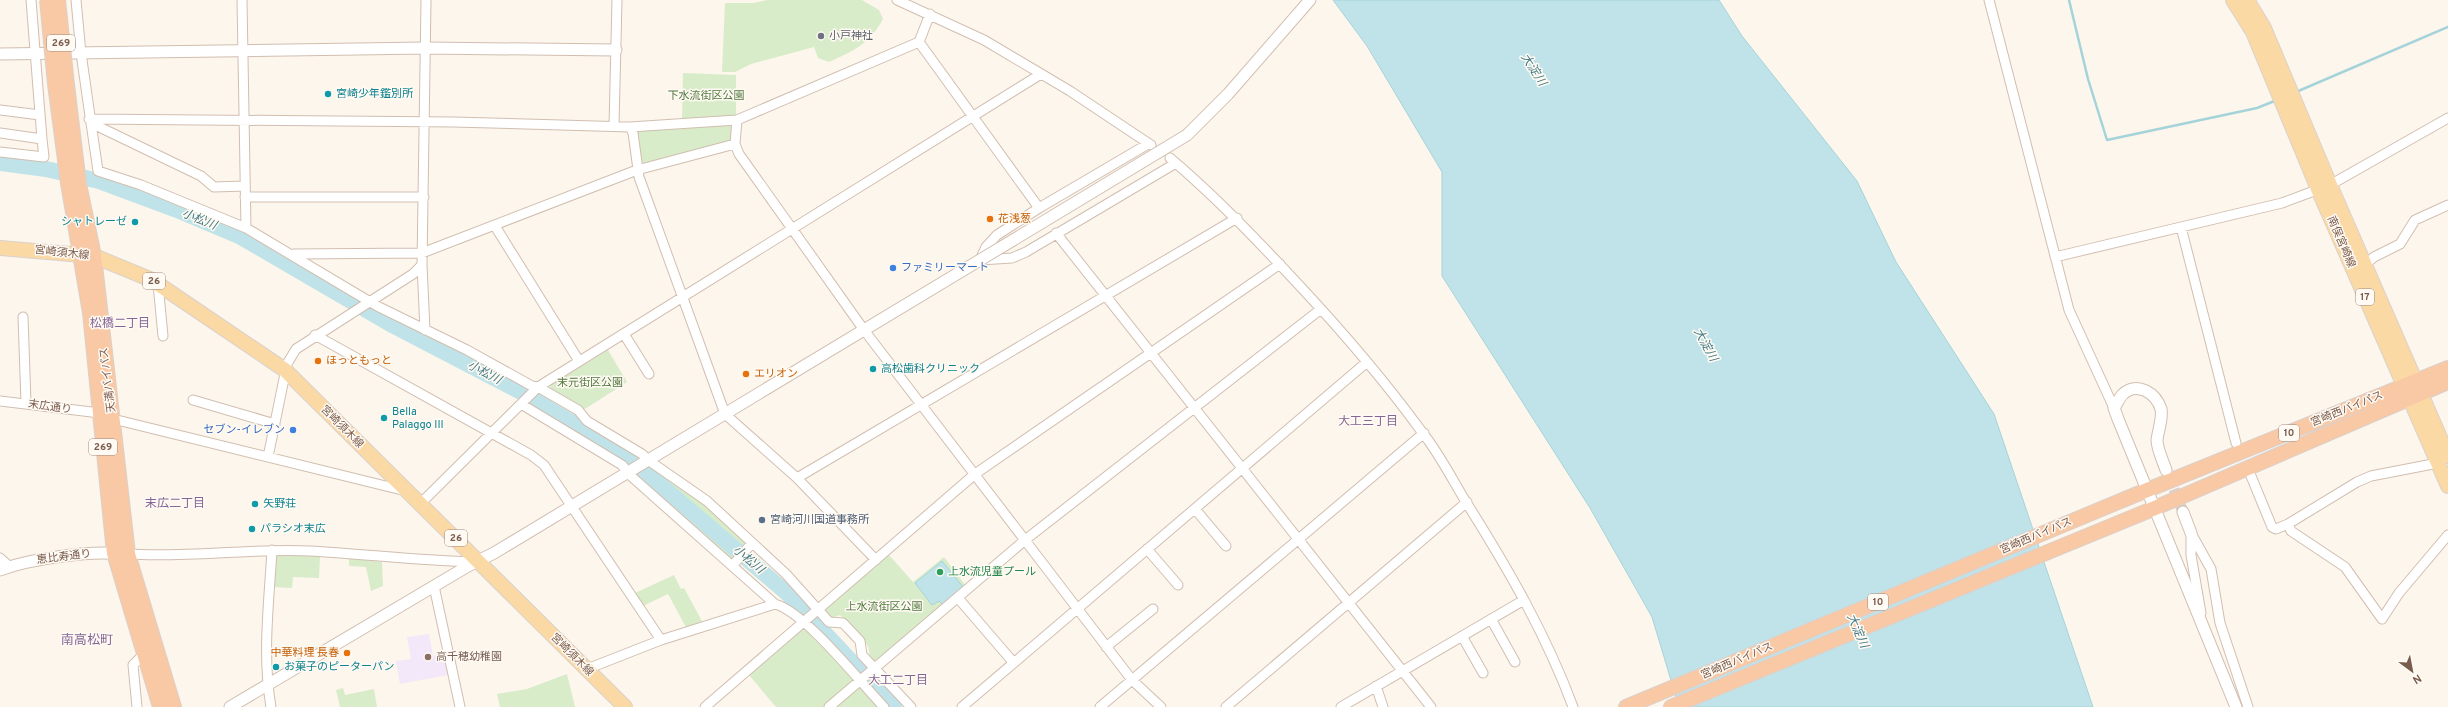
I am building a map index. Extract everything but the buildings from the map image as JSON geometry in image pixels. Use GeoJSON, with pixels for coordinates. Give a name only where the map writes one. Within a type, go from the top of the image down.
{"type":"FeatureCollection","features":[{"type":"Feature","properties":{"kind":"highway","name":"天満バイパス"},"geometry":{"type":"LineString","coordinates":[[46,0],[61,85],[73,183],[79,254],[90,313],[114,553],[160,707]]}},
{"type":"Feature","properties":{"kind":"highway","name":"天満バイパス"},"geometry":{"type":"LineString","coordinates":[[58,0],[61,85]]}},
{"type":"Feature","properties":{"kind":"highway","name":"天満バイパス"},"geometry":{"type":"LineString","coordinates":[[73,183],[94,256],[128,554],[174,707]]}},
{"type":"Feature","properties":{"kind":"highway","name":"宮崎西バイパス"},"geometry":{"type":"LineString","coordinates":[[1671,707],[2139,515],[2412,390],[2448,368]]}},
{"type":"Feature","properties":{"kind":"highway","name":"宮崎西バイパス"},"geometry":{"type":"LineString","coordinates":[[1626,707],[2147,490],[2412,390],[2448,382]]}},
{"type":"Feature","properties":{"kind":"main road","name":"南俣宮崎線"},"geometry":{"type":"LineString","coordinates":[[2233,0],[2253,32],[2282,88],[2443,459],[2448,486]]}},
{"type":"Feature","properties":{"kind":"main road","name":"南俣宮崎線"},"geometry":{"type":"LineString","coordinates":[[2248,0],[2264,28],[2282,88]]}},
{"type":"Feature","properties":{"kind":"main road","name":"南俣宮崎線"},"geometry":{"type":"LineString","coordinates":[[2324,187],[2364,266],[2412,390]]}},
{"type":"Feature","properties":{"kind":"main road","name":"宮崎須木線"},"geometry":{"type":"LineString","coordinates":[[0,248],[94,256],[158,284],[285,370],[407,492],[421,503],[625,707]]}},
{"type":"Feature","properties":{"kind":"street"},"geometry":{"type":"LineString","coordinates":[[0,152],[44,157],[31,0]]}},
{"type":"Feature","properties":{"kind":"street"},"geometry":{"type":"LineString","coordinates":[[76,0],[80,53],[98,171],[141,185],[246,228],[294,254],[370,302],[467,350],[532,386],[538,387],[578,410],[587,421],[642,454],[648,460],[707,501],[786,574],[829,622],[842,623],[860,641],[862,655],[911,707]]}},
{"type":"Feature","properties":{"kind":"street"},"geometry":{"type":"LineString","coordinates":[[242,0],[246,228]]}},
{"type":"Feature","properties":{"kind":"street"},"geometry":{"type":"LineString","coordinates":[[425,330],[422,253],[426,122],[426,0]]}},
{"type":"Feature","properties":{"kind":"street"},"geometry":{"type":"LineString","coordinates":[[614,126],[617,0]]}},
{"type":"Feature","properties":{"kind":"street"},"geometry":{"type":"LineString","coordinates":[[898,0],[984,40],[1099,109],[1150,144],[1039,208],[997,235],[986,247],[980,260]]}},
{"type":"Feature","properties":{"kind":"street"},"geometry":{"type":"LineString","coordinates":[[230,707],[468,566],[480,562],[570,506],[1187,136],[1228,94],[1310,0]]}},
{"type":"Feature","properties":{"kind":"street"},"geometry":{"type":"LineString","coordinates":[[1989,0],[2069,310],[2114,408],[2236,707]]}},
{"type":"Feature","properties":{"kind":"street"},"geometry":{"type":"LineString","coordinates":[[90,121],[426,122],[630,127],[737,120],[919,42],[930,14]]}},
{"type":"Feature","properties":{"kind":"street"},"geometry":{"type":"LineString","coordinates":[[919,42],[1039,208]]}},
{"type":"Feature","properties":{"kind":"street"},"geometry":{"type":"LineString","coordinates":[[0,54],[425,48],[616,50]]}},
{"type":"Feature","properties":{"kind":"street"},"geometry":{"type":"LineString","coordinates":[[421,503],[538,387],[1041,74]]}},
{"type":"Feature","properties":{"kind":"street"},"geometry":{"type":"LineString","coordinates":[[0,110],[40,115]]}},
{"type":"Feature","properties":{"kind":"street"},"geometry":{"type":"LineString","coordinates":[[2055,257],[2282,203],[2324,187],[2448,118]]}},
{"type":"Feature","properties":{"kind":"street"},"geometry":{"type":"LineString","coordinates":[[737,120],[735,144],[739,154],[864,330],[1106,647],[1132,680],[1161,707]]}},
{"type":"Feature","properties":{"kind":"street"},"geometry":{"type":"LineString","coordinates":[[90,121],[201,176],[214,187],[245,186]]}},
{"type":"Feature","properties":{"kind":"street"},"geometry":{"type":"LineString","coordinates":[[630,127],[633,133],[637,170],[725,414],[798,478],[876,560]]}},
{"type":"Feature","properties":{"kind":"street"},"geometry":{"type":"LineString","coordinates":[[0,133],[42,139]]}},
{"type":"Feature","properties":{"kind":"street"},"geometry":{"type":"LineString","coordinates":[[294,254],[422,253],[637,170],[735,144]]}},
{"type":"Feature","properties":{"kind":"street"},"geometry":{"type":"LineString","coordinates":[[980,260],[1012,258],[1056,233],[1173,161],[1237,218],[1280,264],[1367,362],[1424,433],[1467,502],[1524,600],[1552,656],[1573,707]]}},
{"type":"Feature","properties":{"kind":"street"},"geometry":{"type":"LineString","coordinates":[[245,197],[424,197]]}},
{"type":"Feature","properties":{"kind":"street"},"geometry":{"type":"LineString","coordinates":[[2364,266],[2374,257],[2400,244],[2415,220],[2448,205]]}},
{"type":"Feature","properties":{"kind":"street"},"geometry":{"type":"LineString","coordinates":[[798,478],[1237,218]]}},
{"type":"Feature","properties":{"kind":"street"},"geometry":{"type":"LineString","coordinates":[[495,226],[579,362]]}},
{"type":"Feature","properties":{"kind":"street"},"geometry":{"type":"LineString","coordinates":[[2181,227],[2236,443]]}},
{"type":"Feature","properties":{"kind":"street"},"geometry":{"type":"LineString","coordinates":[[1056,233],[1431,707]]}},
{"type":"Feature","properties":{"kind":"street"},"geometry":{"type":"LineString","coordinates":[[705,707],[975,474],[1280,264]]}},
{"type":"Feature","properties":{"kind":"street"},"geometry":{"type":"LineString","coordinates":[[268,457],[285,370],[296,348],[413,274],[422,265]]}},
{"type":"Feature","properties":{"kind":"street"},"geometry":{"type":"LineString","coordinates":[[158,284],[163,336]]}},
{"type":"Feature","properties":{"kind":"street"},"geometry":{"type":"LineString","coordinates":[[830,707],[1025,540],[1195,409],[1321,309]]}},
{"type":"Feature","properties":{"kind":"street"},"geometry":{"type":"LineString","coordinates":[[23,317],[26,403]]}},
{"type":"Feature","properties":{"kind":"street"},"geometry":{"type":"LineString","coordinates":[[624,334],[649,374]]}},
{"type":"Feature","properties":{"kind":"street"},"geometry":{"type":"LineString","coordinates":[[315,335],[491,432],[544,465],[661,640]]}},
{"type":"Feature","properties":{"kind":"street"},"geometry":{"type":"LineString","coordinates":[[962,707],[1367,362]]}},
{"type":"Feature","properties":{"kind":"street"},"geometry":{"type":"LineString","coordinates":[[2114,408],[2122,394],[2133,389],[2142,389],[2150,392],[2158,401],[2161,411],[2157,442],[2166,470]]}},
{"type":"Feature","properties":{"kind":"street"},"geometry":{"type":"LineString","coordinates":[[193,400],[275,424]]}},
{"type":"Feature","properties":{"kind":"street","name":"末広通り"},"geometry":{"type":"LineString","coordinates":[[0,401],[100,413],[113,419],[407,492]]}},
{"type":"Feature","properties":{"kind":"street"},"geometry":{"type":"LineString","coordinates":[[521,404],[630,471],[775,604],[785,607],[805,622],[884,707]]}},
{"type":"Feature","properties":{"kind":"street"},"geometry":{"type":"LineString","coordinates":[[1100,707],[1424,433]]}},
{"type":"Feature","properties":{"kind":"street"},"geometry":{"type":"LineString","coordinates":[[2251,476],[2272,527],[2276,529],[2288,524],[2357,482],[2370,476],[2443,459]]}},
{"type":"Feature","properties":{"kind":"street"},"geometry":{"type":"LineString","coordinates":[[1226,707],[1467,502]]}},
{"type":"Feature","properties":{"kind":"street"},"geometry":{"type":"LineString","coordinates":[[1195,509],[1226,546]]}},
{"type":"Feature","properties":{"kind":"street"},"geometry":{"type":"LineString","coordinates":[[2183,512],[2191,533],[2211,569],[2220,623],[2248,707]]}},
{"type":"Feature","properties":{"kind":"street"},"geometry":{"type":"LineString","coordinates":[[2288,524],[2291,531],[2345,567],[2382,619],[2399,593],[2448,535]]}},
{"type":"Feature","properties":{"kind":"street"},"geometry":{"type":"LineString","coordinates":[[2191,533],[2191,555],[2204,630]]}},
{"type":"Feature","properties":{"kind":"street"},"geometry":{"type":"LineString","coordinates":[[733,564],[752,543]]}},
{"type":"Feature","properties":{"kind":"street"},"geometry":{"type":"LineString","coordinates":[[1147,549],[1178,585]]}},
{"type":"Feature","properties":{"kind":"street"},"geometry":{"type":"LineString","coordinates":[[271,707],[267,685],[266,654],[272,550]]}},
{"type":"Feature","properties":{"kind":"street"},"geometry":{"type":"LineString","coordinates":[[128,554],[167,556],[272,550],[310,551],[420,561],[480,562]]}},
{"type":"Feature","properties":{"kind":"street","name":"恵比寿通り"},"geometry":{"type":"LineString","coordinates":[[4,568],[37,560],[114,553],[128,554]]}},
{"type":"Feature","properties":{"kind":"street"},"geometry":{"type":"LineString","coordinates":[[0,558],[4,568]]}},
{"type":"Feature","properties":{"kind":"street"},"geometry":{"type":"LineString","coordinates":[[434,586],[460,707]]}},
{"type":"Feature","properties":{"kind":"street"},"geometry":{"type":"LineString","coordinates":[[958,598],[1013,662]]}},
{"type":"Feature","properties":{"kind":"street"},"geometry":{"type":"LineString","coordinates":[[1341,707],[1524,600]]}},
{"type":"Feature","properties":{"kind":"street"},"geometry":{"type":"LineString","coordinates":[[587,669],[661,640],[775,604]]}},
{"type":"Feature","properties":{"kind":"street"},"geometry":{"type":"LineString","coordinates":[[1106,647],[1153,609]]}},
{"type":"Feature","properties":{"kind":"street"},"geometry":{"type":"LineString","coordinates":[[1491,619],[1514,662]]}},
{"type":"Feature","properties":{"kind":"street"},"geometry":{"type":"LineString","coordinates":[[1462,636],[1483,673]]}},
{"type":"Feature","properties":{"kind":"street"},"geometry":{"type":"LineString","coordinates":[[137,707],[133,664],[144,654]]}},
{"type":"Feature","properties":{"kind":"street"},"geometry":{"type":"LineString","coordinates":[[1376,686],[1383,707]]}},
{"type":"Feature","properties":{"kind":"shaded area","name":"高千穂幼稚園"},"geometry":{"type":"Polygon","coordinates":[[[429,634],[433,656],[444,654],[448,675],[400,684],[396,661],[411,659],[407,637],[429,634]]]}},
{"type":"Feature","properties":{"kind":"green space"},"geometry":{"type":"Polygon","coordinates":[[[767,0],[862,0],[879,10],[883,19],[878,28],[867,41],[846,54],[829,62],[818,58],[814,47],[751,64],[735,72],[722,72],[725,3],[754,3],[767,0]]]}},
{"type":"Feature","properties":{"kind":"green space","name":"下水流街区公園"},"geometry":{"type":"Polygon","coordinates":[[[683,73],[736,75],[736,116],[682,119],[683,73]]]}},
{"type":"Feature","properties":{"kind":"green space","name":"下水流街区公園"},"geometry":{"type":"Polygon","coordinates":[[[730,125],[732,127],[732,141],[645,164],[641,161],[636,131],[730,125]]]}},
{"type":"Feature","properties":{"kind":"green space","name":"末元街区公園"},"geometry":{"type":"Polygon","coordinates":[[[608,350],[627,382],[585,409],[550,389],[551,385],[608,350]]]}},
{"type":"Feature","properties":{"kind":"green space"},"geometry":{"type":"Polygon","coordinates":[[[656,469],[706,502],[749,543],[732,561],[639,479],[656,469]]]}},
{"type":"Feature","properties":{"kind":"green space"},"geometry":{"type":"Polygon","coordinates":[[[276,554],[320,556],[319,578],[293,577],[292,588],[274,587],[276,554]]]}},
{"type":"Feature","properties":{"kind":"green space","name":"上水流街区公園"},"geometry":{"type":"Polygon","coordinates":[[[889,555],[913,582],[944,557],[966,586],[875,663],[871,661],[868,646],[840,615],[829,619],[825,610],[889,555]]]}},
{"type":"Feature","properties":{"kind":"green space"},"geometry":{"type":"Polygon","coordinates":[[[349,558],[382,562],[383,586],[371,591],[366,567],[349,566],[349,558]]]}},
{"type":"Feature","properties":{"kind":"green space"},"geometry":{"type":"Polygon","coordinates":[[[674,575],[681,589],[684,588],[703,623],[687,629],[668,594],[643,606],[635,593],[674,575]]]}},
{"type":"Feature","properties":{"kind":"green space"},"geometry":{"type":"Polygon","coordinates":[[[801,630],[808,631],[853,679],[853,683],[825,707],[776,707],[749,675],[801,630]]]}},
{"type":"Feature","properties":{"kind":"green space"},"geometry":{"type":"Polygon","coordinates":[[[567,674],[575,707],[500,707],[497,694],[527,689],[567,674]]]}},
{"type":"Feature","properties":{"kind":"green space"},"geometry":{"type":"Polygon","coordinates":[[[861,687],[879,707],[834,707],[858,688],[861,687]]]}},
{"type":"Feature","properties":{"kind":"green space"},"geometry":{"type":"Polygon","coordinates":[[[343,688],[345,695],[374,689],[377,707],[340,707],[336,690],[343,688]]]}},
{"type":"Feature","properties":{"kind":"water","name":"大淀川"},"geometry":{"type":"Polygon","coordinates":[[[1333,0],[1719,0],[1742,36],[1857,181],[1896,262],[1994,414],[2093,707],[1679,707],[1652,617],[1590,508],[1442,276],[1442,172],[1367,46],[1333,0]]]}},
{"type":"Feature","properties":{"kind":"water","name":"上水流児童プール"},"geometry":{"type":"Polygon","coordinates":[[[942,561],[964,588],[943,605],[939,601],[932,605],[915,583],[942,561]]]}},
{"type":"Feature","properties":{"kind":"waterway"},"geometry":{"type":"LineString","coordinates":[[2069,0],[2088,79],[2107,140],[2257,108],[2277,100]]}},
{"type":"Feature","properties":{"kind":"waterway"},"geometry":{"type":"LineString","coordinates":[[2296,92],[2448,27]]}},
{"type":"Feature","properties":{"kind":"waterway","name":"小松川"},"geometry":{"type":"LineString","coordinates":[[0,163],[46,169],[99,181],[177,210],[241,237],[394,326],[521,392],[568,420],[616,451],[658,483],[788,594],[894,707]]}},
{"type":"Feature","properties":{"kind":"tunnel"},"geometry":{"type":"LineString","coordinates":[[2168,474],[2183,512]]}},
{"type":"Feature","properties":{"kind":"place","name":"小戸神社"},"geometry":{"type":"Point","coordinates":[821,36]}},
{"type":"Feature","properties":{"kind":"place","name":"宮崎少年鑑別所"},"geometry":{"type":"Point","coordinates":[328,94]}},
{"type":"Feature","properties":{"kind":"place","name":"花浅葱"},"geometry":{"type":"Point","coordinates":[990,219]}},
{"type":"Feature","properties":{"kind":"place","name":"シャトレーゼ"},"geometry":{"type":"Point","coordinates":[135,222]}},
{"type":"Feature","properties":{"kind":"place","name":"ファミリーマート"},"geometry":{"type":"Point","coordinates":[893,268]}},
{"type":"Feature","properties":{"kind":"place","name":"ほっともっと"},"geometry":{"type":"Point","coordinates":[318,361]}},
{"type":"Feature","properties":{"kind":"place","name":"高松歯科クリニック"},"geometry":{"type":"Point","coordinates":[873,369]}},
{"type":"Feature","properties":{"kind":"place","name":"エリオン"},"geometry":{"type":"Point","coordinates":[746,374]}},
{"type":"Feature","properties":{"kind":"place","name":"Bella Palaggo III"},"geometry":{"type":"Point","coordinates":[384,418]}},
{"type":"Feature","properties":{"kind":"place","name":"セブン-イレブン"},"geometry":{"type":"Point","coordinates":[293,430]}},
{"type":"Feature","properties":{"kind":"place","name":"矢野荘"},"geometry":{"type":"Point","coordinates":[255,504]}},
{"type":"Feature","properties":{"kind":"place","name":"宮崎河川国道事務所"},"geometry":{"type":"Point","coordinates":[762,520]}},
{"type":"Feature","properties":{"kind":"place","name":"パラシオ末広"},"geometry":{"type":"Point","coordinates":[252,529]}},
{"type":"Feature","properties":{"kind":"place","name":"上水流児童プール"},"geometry":{"type":"Point","coordinates":[940,572]}},
{"type":"Feature","properties":{"kind":"place","name":"中華料理 長春"},"geometry":{"type":"Point","coordinates":[347,653]}},
{"type":"Feature","properties":{"kind":"place","name":"高千穂幼稚園"},"geometry":{"type":"Point","coordinates":[428,657]}},
{"type":"Feature","properties":{"kind":"place","name":"お菓子のピーターパン"},"geometry":{"type":"Point","coordinates":[276,667]}},
{"type":"Feature","properties":{"kind":"district","name":"松橋二丁目"},"geometry":{"type":"Point","coordinates":[120,324]}},
{"type":"Feature","properties":{"kind":"district","name":"大工三丁目"},"geometry":{"type":"Point","coordinates":[1368,422]}},
{"type":"Feature","properties":{"kind":"district","name":"末広二丁目"},"geometry":{"type":"Point","coordinates":[175,504]}},
{"type":"Feature","properties":{"kind":"district","name":"南高松町"},"geometry":{"type":"Point","coordinates":[87,641]}},
{"type":"Feature","properties":{"kind":"district","name":"大工二丁目"},"geometry":{"type":"Point","coordinates":[898,681]}}]}
